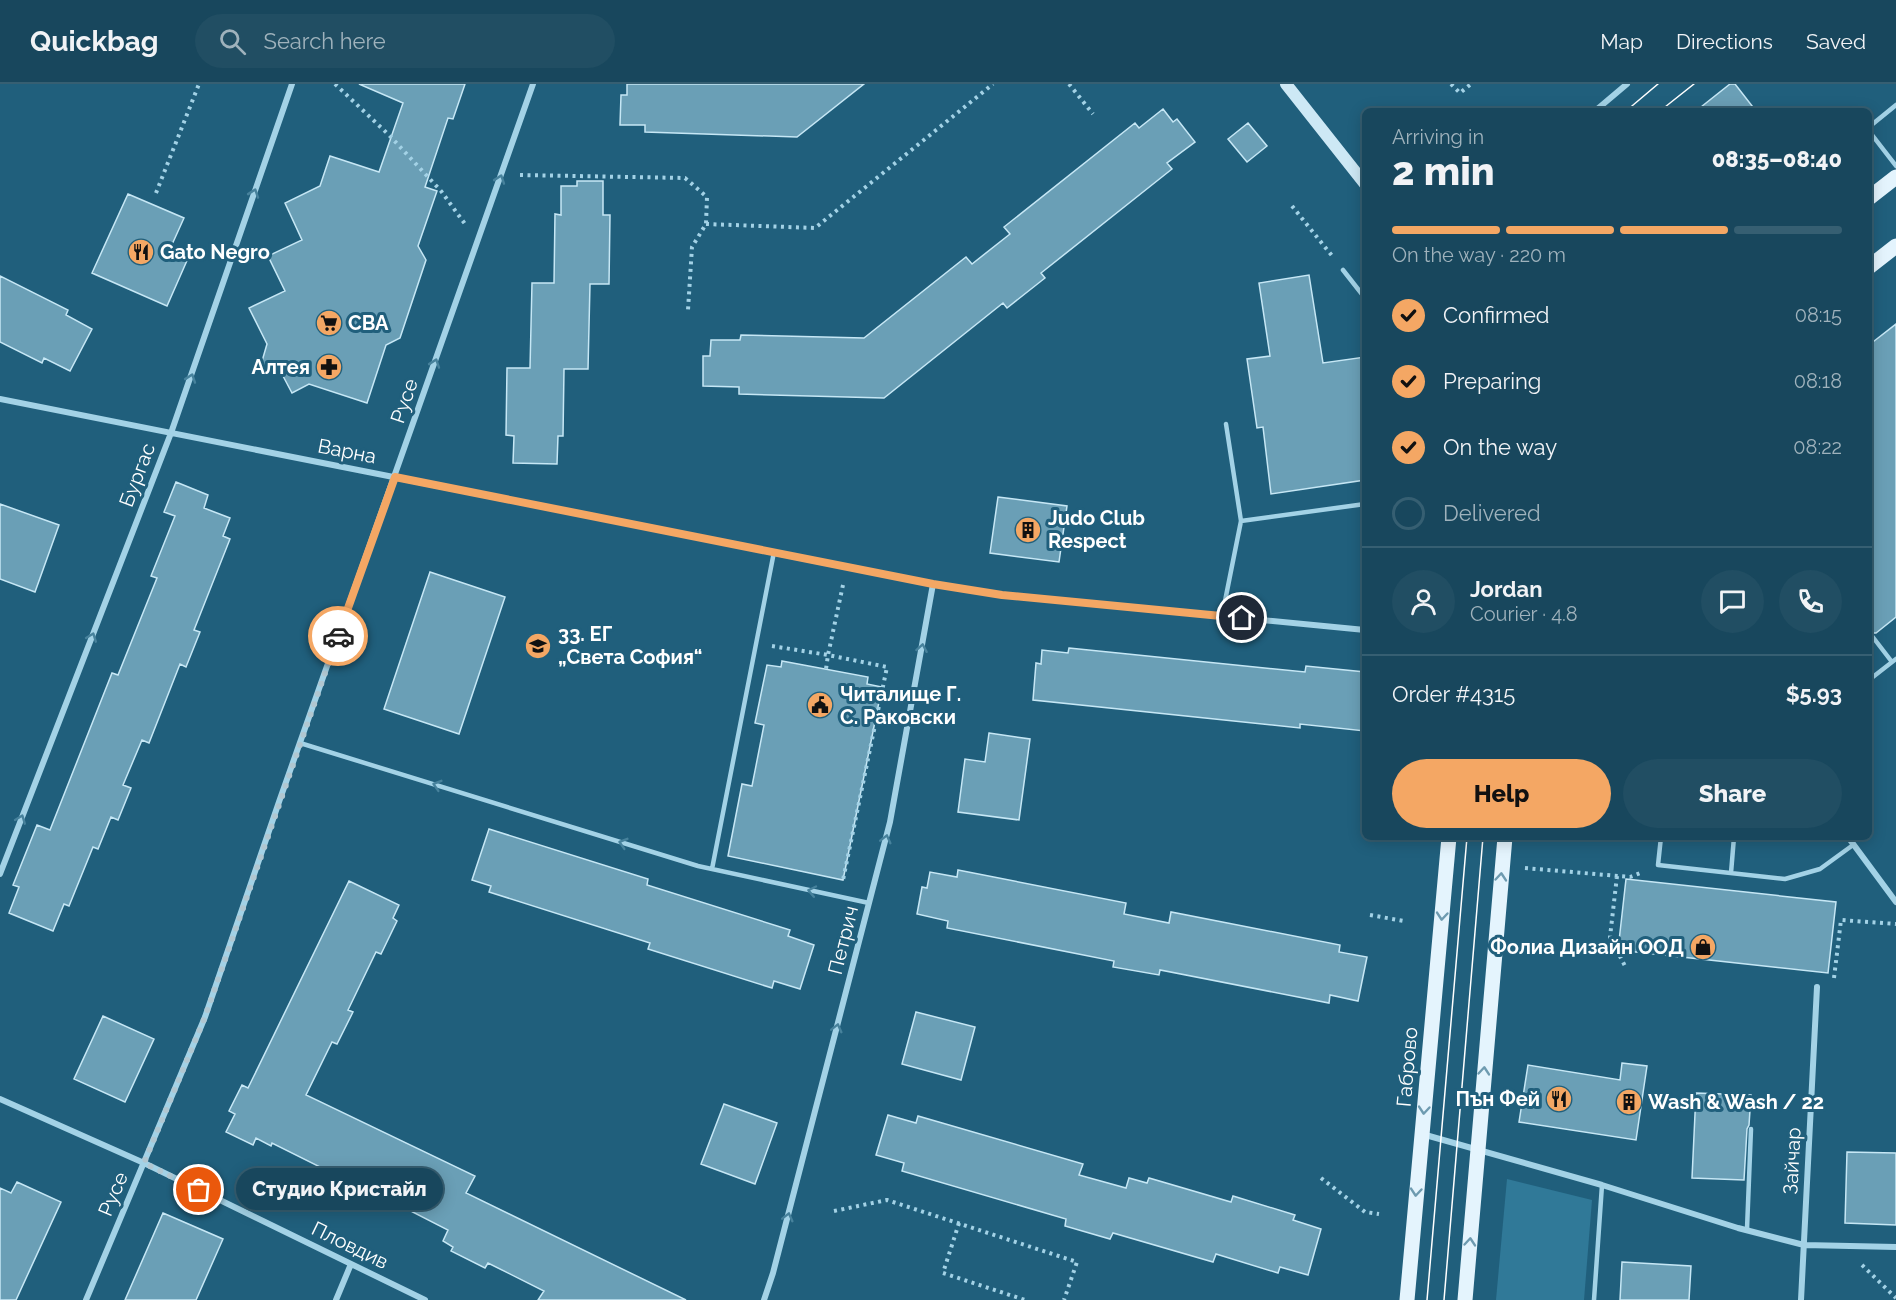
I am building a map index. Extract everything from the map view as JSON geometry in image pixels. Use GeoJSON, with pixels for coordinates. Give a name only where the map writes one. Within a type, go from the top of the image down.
{"type":"FeatureCollection","features":[{"type":"Feature","properties":{"kind":"main road"},"geometry":{"type":"LineString","coordinates":[[1872,196],[1896,177]]}},
{"type":"Feature","properties":{"kind":"main road"},"geometry":{"type":"LineString","coordinates":[[1872,265],[1894,252]]}},
{"type":"Feature","properties":{"kind":"main road","name":"Габрово"},"geometry":{"type":"LineString","coordinates":[[1407,1300],[1449,840]]}},
{"type":"Feature","properties":{"kind":"main road"},"geometry":{"type":"LineString","coordinates":[[1465,1300],[1505,840]]}},
{"type":"Feature","properties":{"kind":"street","name":"Бургас"},"geometry":{"type":"LineString","coordinates":[[0,874],[171,433],[292,84]]}},
{"type":"Feature","properties":{"kind":"street","name":"Русе"},"geometry":{"type":"LineString","coordinates":[[86,1300],[205,1017],[533,84]]}},
{"type":"Feature","properties":{"kind":"street"},"geometry":{"type":"LineString","coordinates":[[1286,84],[1362,180]]}},
{"type":"Feature","properties":{"kind":"street"},"geometry":{"type":"LineString","coordinates":[[1599,108],[1627,84]]}},
{"type":"Feature","properties":{"kind":"street","name":"Варна"},"geometry":{"type":"LineString","coordinates":[[0,399],[933,584],[1002,595],[1362,630]]}},
{"type":"Feature","properties":{"kind":"street","name":"Петрич"},"geometry":{"type":"LineString","coordinates":[[764,1300],[773,1273],[890,822],[933,584]]}},
{"type":"Feature","properties":{"kind":"street"},"geometry":{"type":"LineString","coordinates":[[1850,840],[1895,899]]}},
{"type":"Feature","properties":{"kind":"street","name":"Зайчар"},"geometry":{"type":"LineString","coordinates":[[1801,1300],[1817,987]]}},
{"type":"Feature","properties":{"kind":"street","name":"Пловдив"},"geometry":{"type":"LineString","coordinates":[[0,1099],[144,1163],[425,1300]]}},
{"type":"Feature","properties":{"kind":"street"},"geometry":{"type":"LineString","coordinates":[[1422,1134],[1804,1245],[1896,1247]]}},
{"type":"Feature","properties":{"kind":"street"},"geometry":{"type":"LineString","coordinates":[[336,1300],[351,1264]]}},
{"type":"Feature","properties":{"kind":"lane"},"geometry":{"type":"LineString","coordinates":[[1872,126],[1896,105]]}},
{"type":"Feature","properties":{"kind":"lane"},"geometry":{"type":"LineString","coordinates":[[1872,133],[1896,166]]}},
{"type":"Feature","properties":{"kind":"lane"},"geometry":{"type":"LineString","coordinates":[[1343,270],[1362,294]]}},
{"type":"Feature","properties":{"kind":"lane"},"geometry":{"type":"LineString","coordinates":[[1222,616],[1240,521],[1226,424]]}},
{"type":"Feature","properties":{"kind":"lane"},"geometry":{"type":"LineString","coordinates":[[1240,521],[1362,504]]}},
{"type":"Feature","properties":{"kind":"lane"},"geometry":{"type":"LineString","coordinates":[[712,869],[774,552]]}},
{"type":"Feature","properties":{"kind":"lane"},"geometry":{"type":"LineString","coordinates":[[1872,636],[1894,660],[1872,678]]}},
{"type":"Feature","properties":{"kind":"lane"},"geometry":{"type":"LineString","coordinates":[[300,743],[712,869],[869,903]]}},
{"type":"Feature","properties":{"kind":"lane"},"geometry":{"type":"LineString","coordinates":[[1661,840],[1658,865],[1785,879],[1820,869],[1853,845]]}},
{"type":"Feature","properties":{"kind":"lane"},"geometry":{"type":"LineString","coordinates":[[1731,873],[1734,840]]}},
{"type":"Feature","properties":{"kind":"lane"},"geometry":{"type":"LineString","coordinates":[[1747,1229],[1751,1129]]}},
{"type":"Feature","properties":{"kind":"lane"},"geometry":{"type":"LineString","coordinates":[[1594,1300],[1602,1185]]}},
{"type":"Feature","properties":{"kind":"path"},"geometry":{"type":"LineString","coordinates":[[156,193],[199,84]]}},
{"type":"Feature","properties":{"kind":"path"},"geometry":{"type":"LineString","coordinates":[[335,84],[389,135],[441,191],[477,242]]}},
{"type":"Feature","properties":{"kind":"path"},"geometry":{"type":"LineString","coordinates":[[706,224],[815,228],[993,84]]}},
{"type":"Feature","properties":{"kind":"path"},"geometry":{"type":"LineString","coordinates":[[1069,84],[1093,114]]}},
{"type":"Feature","properties":{"kind":"path"},"geometry":{"type":"LineString","coordinates":[[1451,84],[1460,93],[1471,84]]}},
{"type":"Feature","properties":{"kind":"path"},"geometry":{"type":"LineString","coordinates":[[501,175],[685,178],[707,197],[706,224],[692,247],[688,310]]}},
{"type":"Feature","properties":{"kind":"path"},"geometry":{"type":"LineString","coordinates":[[1292,206],[1343,270]]}},
{"type":"Feature","properties":{"kind":"path"},"geometry":{"type":"LineString","coordinates":[[826,669],[847,567]]}},
{"type":"Feature","properties":{"kind":"path"},"geometry":{"type":"LineString","coordinates":[[756,644],[887,667],[840,897]]}},
{"type":"Feature","properties":{"kind":"path"},"geometry":{"type":"LineString","coordinates":[[1525,868],[1630,877],[1658,865]]}},
{"type":"Feature","properties":{"kind":"path"},"geometry":{"type":"LineString","coordinates":[[1617,876],[1610,937],[1625,966]]}},
{"type":"Feature","properties":{"kind":"path"},"geometry":{"type":"LineString","coordinates":[[1370,915],[1404,921]]}},
{"type":"Feature","properties":{"kind":"path"},"geometry":{"type":"LineString","coordinates":[[1817,987],[1834,978],[1841,920],[1896,924]]}},
{"type":"Feature","properties":{"kind":"path"},"geometry":{"type":"LineString","coordinates":[[1321,1178],[1365,1212],[1379,1214]]}},
{"type":"Feature","properties":{"kind":"path"},"geometry":{"type":"LineString","coordinates":[[834,1210],[887,1200],[1077,1262],[1064,1300]]}},
{"type":"Feature","properties":{"kind":"path"},"geometry":{"type":"LineString","coordinates":[[959,1223],[943,1273],[1025,1300]]}},
{"type":"Feature","properties":{"kind":"path"},"geometry":{"type":"LineString","coordinates":[[1842,1245],[1896,1298]]}},
{"type":"Feature","properties":{"kind":"shaded area"},"geometry":{"type":"Polygon","coordinates":[[[1507,1179],[1592,1200],[1584,1300],[1496,1300],[1507,1179]]]}},
{"type":"Feature","properties":{"kind":"building"},"geometry":{"type":"Polygon","coordinates":[[[359,84],[465,84],[453,119],[448,118],[425,187],[437,191],[418,246],[426,260],[400,338],[386,345],[367,403],[309,384],[292,393],[283,376],[260,368],[267,344],[249,308],[285,291],[268,256],[302,240],[285,203],[320,186],[330,156],[379,172],[403,103],[359,84]]]}},
{"type":"Feature","properties":{"kind":"building"},"geometry":{"type":"Polygon","coordinates":[[[627,84],[864,84],[797,137],[645,132],[645,125],[620,125],[621,95],[627,95],[627,84]]]}},
{"type":"Feature","properties":{"kind":"building"},"geometry":{"type":"Polygon","coordinates":[[[1730,84],[1735,84],[1754,108],[1700,108],[1730,84]]]}},
{"type":"Feature","properties":{"kind":"building"},"geometry":{"type":"Polygon","coordinates":[[[1163,109],[1173,122],[1177,119],[1195,142],[1167,163],[1172,169],[1041,273],[1045,278],[1007,308],[1003,303],[884,398],[739,394],[739,387],[703,386],[703,356],[710,356],[711,340],[740,340],[741,335],[864,338],[966,257],[972,264],[1010,234],[1004,227],[1135,123],[1139,128],[1163,109]]]}},
{"type":"Feature","properties":{"kind":"building"},"geometry":{"type":"Polygon","coordinates":[[[1248,123],[1267,146],[1247,162],[1228,139],[1248,123]]]}},
{"type":"Feature","properties":{"kind":"building"},"geometry":{"type":"Polygon","coordinates":[[[577,181],[603,181],[603,215],[610,215],[609,284],[590,284],[588,369],[564,369],[563,436],[558,436],[557,464],[513,463],[514,436],[506,435],[507,368],[530,368],[532,283],[554,283],[555,214],[561,215],[561,186],[577,186],[577,181]]]}},
{"type":"Feature","properties":{"kind":"building","name":"Gato Negro"},"geometry":{"type":"Polygon","coordinates":[[[128,194],[184,218],[170,249],[189,256],[167,306],[92,273],[128,194]]]}},
{"type":"Feature","properties":{"kind":"building"},"geometry":{"type":"Polygon","coordinates":[[[1309,275],[1323,363],[1362,357],[1362,480],[1271,494],[1263,427],[1257,428],[1247,359],[1270,356],[1259,283],[1309,275]]]}},
{"type":"Feature","properties":{"kind":"building"},"geometry":{"type":"Polygon","coordinates":[[[0,276],[68,310],[66,315],[92,329],[70,371],[44,358],[42,363],[0,342],[0,276]]]}},
{"type":"Feature","properties":{"kind":"building"},"geometry":{"type":"Polygon","coordinates":[[[1896,324],[1896,617],[1876,633],[1872,633],[1872,343],[1896,324]]]}},
{"type":"Feature","properties":{"kind":"building"},"geometry":{"type":"Polygon","coordinates":[[[176,482],[208,495],[204,508],[230,518],[223,536],[230,539],[194,630],[200,632],[186,667],[180,664],[149,743],[142,740],[123,785],[131,788],[118,820],[111,817],[98,849],[93,847],[69,906],[64,904],[53,931],[9,913],[19,887],[13,885],[37,825],[50,830],[112,673],[118,675],[157,578],[151,576],[175,516],[164,512],[176,482]]]}},
{"type":"Feature","properties":{"kind":"building","name":"Judo Club Respect"},"geometry":{"type":"Polygon","coordinates":[[[998,497],[1067,506],[1059,562],[990,553],[998,497]]]}},
{"type":"Feature","properties":{"kind":"building"},"geometry":{"type":"Polygon","coordinates":[[[0,504],[59,525],[35,592],[0,579],[0,504]]]}},
{"type":"Feature","properties":{"kind":"building"},"geometry":{"type":"Polygon","coordinates":[[[430,572],[505,597],[459,734],[384,709],[430,572]]]}},
{"type":"Feature","properties":{"kind":"building"},"geometry":{"type":"Polygon","coordinates":[[[1069,648],[1305,672],[1306,666],[1362,672],[1362,731],[1300,724],[1300,728],[1033,700],[1036,663],[1041,664],[1042,650],[1068,653],[1069,648]]]}},
{"type":"Feature","properties":{"kind":"building"},"geometry":{"type":"Polygon","coordinates":[[[782,661],[868,677],[867,684],[882,687],[843,880],[728,856],[742,784],[752,786],[764,725],[755,723],[767,665],[781,667],[782,661]]]}},
{"type":"Feature","properties":{"kind":"building"},"geometry":{"type":"Polygon","coordinates":[[[989,733],[1030,739],[1019,820],[958,812],[965,759],[985,762],[989,733]]]}},
{"type":"Feature","properties":{"kind":"building"},"geometry":{"type":"Polygon","coordinates":[[[489,829],[648,879],[647,885],[790,930],[788,936],[814,945],[800,989],[774,981],[772,988],[648,949],[650,943],[489,892],[491,886],[472,880],[489,829]]]}},
{"type":"Feature","properties":{"kind":"building"},"geometry":{"type":"Polygon","coordinates":[[[958,870],[1126,903],[1124,914],[1169,923],[1171,912],[1340,945],[1339,952],[1367,957],[1358,1001],[1330,995],[1329,1003],[1160,970],[1159,975],[1113,967],[1114,961],[947,928],[948,921],[917,914],[922,887],[927,888],[930,872],[957,877],[958,870]]]}},
{"type":"Feature","properties":{"kind":"building"},"geometry":{"type":"Polygon","coordinates":[[[1626,879],[1836,902],[1828,973],[1618,950],[1626,879]]]}},
{"type":"Feature","properties":{"kind":"building"},"geometry":{"type":"Polygon","coordinates":[[[349,881],[399,905],[393,918],[397,921],[381,954],[376,952],[348,1010],[353,1012],[337,1044],[332,1042],[306,1095],[475,1176],[466,1193],[686,1300],[538,1300],[544,1291],[488,1263],[485,1268],[451,1251],[453,1247],[443,1241],[448,1230],[393,1202],[395,1198],[344,1173],[342,1178],[272,1143],[271,1146],[256,1138],[253,1145],[226,1132],[235,1114],[229,1111],[242,1085],[248,1088],[349,881]]]}},
{"type":"Feature","properties":{"kind":"building"},"geometry":{"type":"Polygon","coordinates":[[[916,1012],[975,1027],[961,1080],[902,1064],[916,1012]]]}},
{"type":"Feature","properties":{"kind":"building"},"geometry":{"type":"Polygon","coordinates":[[[103,1016],[154,1039],[125,1102],[74,1079],[103,1016]]]}},
{"type":"Feature","properties":{"kind":"building"},"geometry":{"type":"Polygon","coordinates":[[[1622,1063],[1647,1066],[1636,1140],[1519,1122],[1528,1065],[1620,1080],[1622,1063]]]}},
{"type":"Feature","properties":{"kind":"building"},"geometry":{"type":"Polygon","coordinates":[[[1696,1093],[1751,1095],[1744,1180],[1692,1178],[1696,1093]]]}},
{"type":"Feature","properties":{"kind":"building"},"geometry":{"type":"Polygon","coordinates":[[[724,1104],[777,1123],[755,1184],[701,1164],[724,1104]]]}},
{"type":"Feature","properties":{"kind":"building"},"geometry":{"type":"Polygon","coordinates":[[[888,1115],[916,1123],[918,1116],[1083,1164],[1079,1175],[1126,1188],[1129,1178],[1147,1183],[1149,1178],[1231,1202],[1233,1196],[1295,1215],[1293,1220],[1321,1229],[1308,1275],[1280,1267],[1278,1273],[1216,1254],[1213,1262],[1113,1233],[1110,1239],[1065,1226],[1066,1219],[902,1171],[904,1163],[876,1155],[888,1115]]]}},
{"type":"Feature","properties":{"kind":"building"},"geometry":{"type":"Polygon","coordinates":[[[1847,1152],[1896,1153],[1896,1225],[1845,1223],[1847,1152]]]}},
{"type":"Feature","properties":{"kind":"building"},"geometry":{"type":"Polygon","coordinates":[[[17,1182],[61,1202],[16,1300],[0,1300],[0,1188],[11,1193],[17,1182]]]}},
{"type":"Feature","properties":{"kind":"building"},"geometry":{"type":"Polygon","coordinates":[[[163,1213],[223,1239],[196,1300],[125,1300],[163,1213]]]}},
{"type":"Feature","properties":{"kind":"building"},"geometry":{"type":"Polygon","coordinates":[[[1622,1262],[1691,1266],[1689,1300],[1620,1300],[1622,1262]]]}},
{"type":"Feature","properties":{"kind":"tram line"},"geometry":{"type":"LineString","coordinates":[[1630,108],[1658,84]]}},
{"type":"Feature","properties":{"kind":"tram line"},"geometry":{"type":"LineString","coordinates":[[1664,108],[1694,84]]}},
{"type":"Feature","properties":{"kind":"tram line"},"geometry":{"type":"LineString","coordinates":[[1427,1300],[1467,840]]}},
{"type":"Feature","properties":{"kind":"tram line"},"geometry":{"type":"LineString","coordinates":[[1444,1300],[1483,840]]}},
{"type":"Feature","properties":{"kind":"way so far"},"geometry":{"type":"LineString","coordinates":[[199,1190],[144,1163],[205,1017],[338,636]]}},
{"type":"Feature","properties":{"kind":"place","name":"Gato Negro"},"geometry":{"type":"Point","coordinates":[141,252]}},
{"type":"Feature","properties":{"kind":"place","name":"CBA"},"geometry":{"type":"Point","coordinates":[329,323]}},
{"type":"Feature","properties":{"kind":"place","name":"Алтея"},"geometry":{"type":"Point","coordinates":[329,367]}},
{"type":"Feature","properties":{"kind":"place","name":"Judo Club Respect"},"geometry":{"type":"Point","coordinates":[1028,530]}},
{"type":"Feature","properties":{"kind":"place","name":"33. ЕГ „Света София“"},"geometry":{"type":"Point","coordinates":[538,646]}},
{"type":"Feature","properties":{"kind":"place","name":"Читалище Г. С. Раковски"},"geometry":{"type":"Point","coordinates":[820,705]}},
{"type":"Feature","properties":{"kind":"place","name":"Фолиа Дизайн ООД"},"geometry":{"type":"Point","coordinates":[1703,947]}},
{"type":"Feature","properties":{"kind":"place","name":"Пън Фей"},"geometry":{"type":"Point","coordinates":[1559,1099]}},
{"type":"Feature","properties":{"kind":"place","name":"Wash & Wash / 22"},"geometry":{"type":"Point","coordinates":[1629,1102]}},
{"type":"Feature","properties":{"kind":"place","name":"Студио Кристайл"},"geometry":{"type":"Point","coordinates":[199,1190]}},
{"type":"Feature","properties":{"kind":"route"},"geometry":{"type":"LineString","coordinates":[[338,636],[395,477],[933,584],[1002,595],[1242,618]]}}]}
